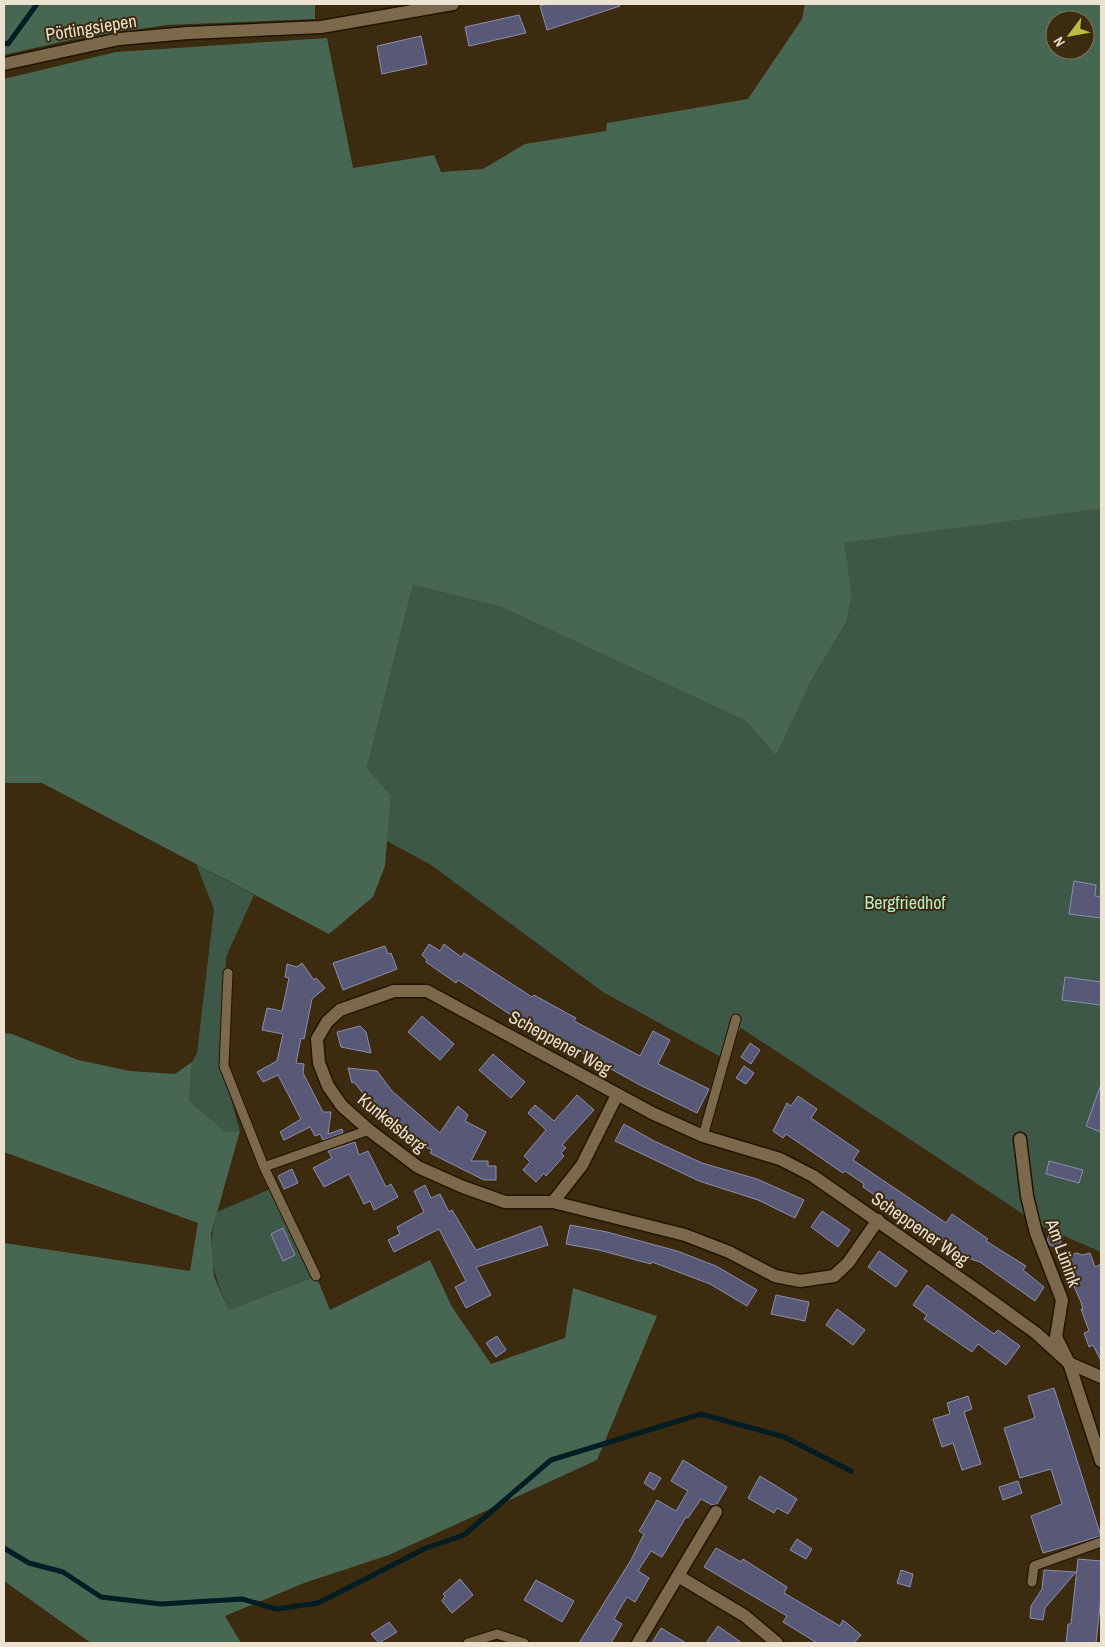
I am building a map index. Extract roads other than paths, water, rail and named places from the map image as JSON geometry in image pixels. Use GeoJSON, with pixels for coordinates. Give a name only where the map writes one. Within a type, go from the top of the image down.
{"type":"FeatureCollection","features":[{"type":"Feature","properties":{"kind":"street","name":"Pörtingsiepen"},"geometry":{"type":"LineString","coordinates":[[4,64],[119,39],[188,33],[321,27],[424,7],[453,4]]}},
{"type":"Feature","properties":{"kind":"street","name":"Kunkelsberg"},"geometry":{"type":"LineString","coordinates":[[427,991],[394,991],[340,1010],[326,1022],[317,1039],[319,1063],[328,1086],[342,1106],[369,1130],[418,1167],[462,1188],[505,1202],[553,1202],[685,1235],[729,1252],[774,1276],[800,1281],[834,1276],[848,1263],[878,1220]]}},
{"type":"Feature","properties":{"kind":"street","name":"Scheppener Weg"},"geometry":{"type":"LineString","coordinates":[[427,991],[652,1113],[703,1136],[780,1160],[813,1176],[1036,1333],[1069,1363],[1101,1377]]}},
{"type":"Feature","properties":{"kind":"street"},"geometry":{"type":"LineString","coordinates":[[553,1202],[582,1165],[618,1095]]}},
{"type":"Feature","properties":{"kind":"street","name":"Am Lünink"},"geometry":{"type":"LineString","coordinates":[[1020,1139],[1026,1196],[1036,1233],[1062,1300],[1056,1337],[1069,1363],[1101,1461]]}},
{"type":"Feature","properties":{"kind":"street"},"geometry":{"type":"LineString","coordinates":[[638,1643],[716,1512]]}},
{"type":"Feature","properties":{"kind":"street"},"geometry":{"type":"LineString","coordinates":[[678,1576],[745,1616],[777,1643]]}},
{"type":"Feature","properties":{"kind":"lane"},"geometry":{"type":"LineString","coordinates":[[228,973],[224,1066],[264,1167],[316,1276]]}},
{"type":"Feature","properties":{"kind":"lane"},"geometry":{"type":"LineString","coordinates":[[703,1136],[736,1019]]}},
{"type":"Feature","properties":{"kind":"lane"},"geometry":{"type":"LineString","coordinates":[[264,1167],[369,1130]]}},
{"type":"Feature","properties":{"kind":"lane"},"geometry":{"type":"LineString","coordinates":[[1032,1582],[1034,1566],[1101,1542]]}},
{"type":"Feature","properties":{"kind":"lane"},"geometry":{"type":"LineString","coordinates":[[468,1643],[497,1634],[524,1643]]}},
{"type":"Feature","properties":{"kind":"waterway"},"geometry":{"type":"LineString","coordinates":[[4,43],[8,44],[37,4]]}},
{"type":"Feature","properties":{"kind":"waterway"},"geometry":{"type":"LineString","coordinates":[[4,1548],[29,1563],[63,1572],[101,1597],[161,1604],[242,1599],[277,1609],[318,1603],[426,1548],[464,1535],[551,1460],[701,1414],[784,1437],[851,1471]]}},
{"type":"Feature","properties":{"kind":"park label","name":"Bergfriedhof"},"geometry":{"type":"Point","coordinates":[905,903]}}]}
